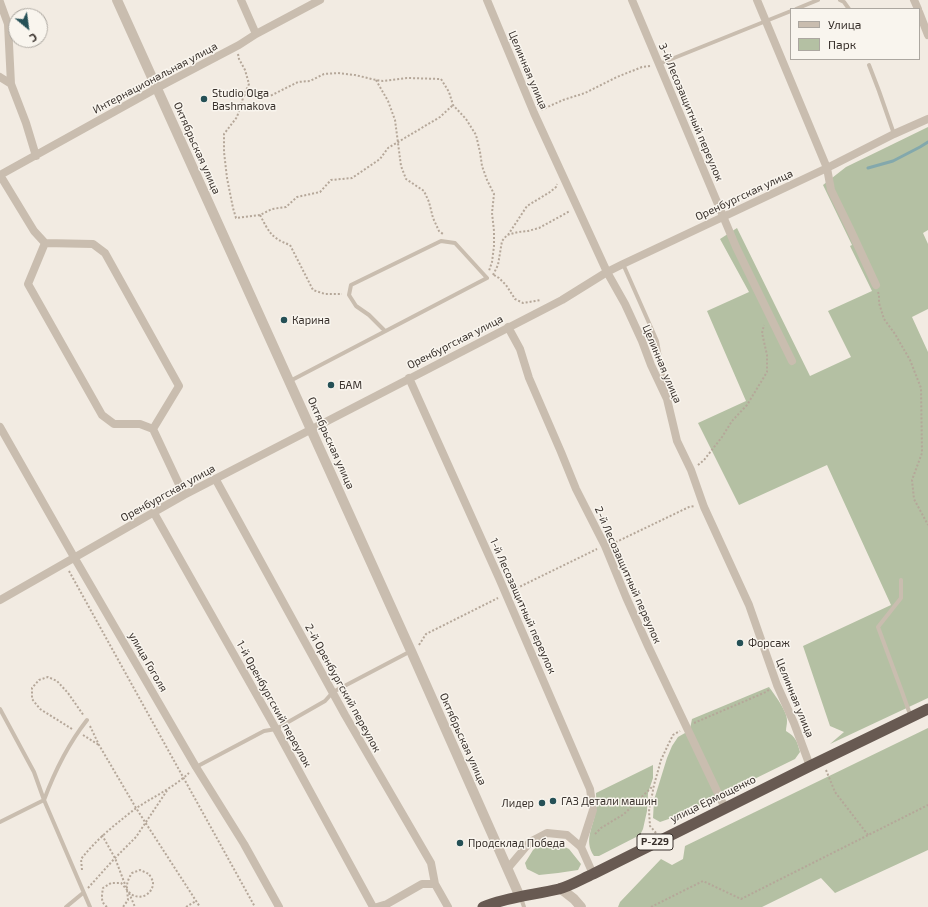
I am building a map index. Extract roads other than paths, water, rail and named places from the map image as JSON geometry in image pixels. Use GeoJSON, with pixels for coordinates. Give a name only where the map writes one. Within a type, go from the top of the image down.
{"type":"FeatureCollection","features":[{"type":"Feature","properties":{"kind":"highway","name":"улица Ермощенко"},"geometry":{"type":"LineString","coordinates":[[483,907],[491,904],[522,902],[593,874],[928,709]]}},
{"type":"Feature","properties":{"kind":"street","name":"Октябрьская улица"},"geometry":{"type":"LineString","coordinates":[[117,0],[411,651],[522,902]]}},
{"type":"Feature","properties":{"kind":"street"},"geometry":{"type":"LineString","coordinates":[[241,0],[256,34]]}},
{"type":"Feature","properties":{"kind":"street","name":"Интернациональная улица"},"geometry":{"type":"LineString","coordinates":[[0,175],[320,0]]}},
{"type":"Feature","properties":{"kind":"street","name":"Целинная улица"},"geometry":{"type":"LineString","coordinates":[[487,0],[534,113],[607,272],[625,304],[651,365],[668,399],[677,441],[691,470],[704,507],[749,605],[777,685],[794,723],[810,766]]}},
{"type":"Feature","properties":{"kind":"street","name":"3-й Лесозащитный переулок"},"geometry":{"type":"LineString","coordinates":[[632,0],[736,247],[792,361]]}},
{"type":"Feature","properties":{"kind":"street"},"geometry":{"type":"LineString","coordinates":[[757,0],[827,168],[830,190],[876,285]]}},
{"type":"Feature","properties":{"kind":"street"},"geometry":{"type":"LineString","coordinates":[[0,2],[8,24],[11,84],[26,123],[36,156]]}},
{"type":"Feature","properties":{"kind":"street"},"geometry":{"type":"LineString","coordinates":[[920,15],[928,35]]}},
{"type":"Feature","properties":{"kind":"street"},"geometry":{"type":"LineString","coordinates":[[0,77],[11,84]]}},
{"type":"Feature","properties":{"kind":"street","name":"Оренбургская улица"},"geometry":{"type":"LineString","coordinates":[[0,600],[184,495],[216,480],[409,378],[562,300],[607,272],[928,119]]}},
{"type":"Feature","properties":{"kind":"street"},"geometry":{"type":"LineString","coordinates":[[0,175],[34,231],[45,242],[93,244],[105,253],[180,386],[153,429]]}},
{"type":"Feature","properties":{"kind":"street"},"geometry":{"type":"LineString","coordinates":[[45,242],[28,284],[102,416],[114,424],[140,424],[153,429],[184,495]]}},
{"type":"Feature","properties":{"kind":"street","name":"2-й Лесозащитный переулок"},"geometry":{"type":"LineString","coordinates":[[508,327],[520,349],[528,378],[576,489],[605,546],[626,597],[725,808]]}},
{"type":"Feature","properties":{"kind":"street","name":"1-й Лесозащитный переулок"},"geometry":{"type":"LineString","coordinates":[[409,378],[506,594],[590,789],[593,810],[581,847]]}},
{"type":"Feature","properties":{"kind":"street","name":"улица Гоголя"},"geometry":{"type":"LineString","coordinates":[[0,427],[196,767],[244,844],[279,907]]}},
{"type":"Feature","properties":{"kind":"street","name":"2-й Оренбургский переулок"},"geometry":{"type":"LineString","coordinates":[[216,480],[345,715],[431,862],[435,884],[448,907]]}},
{"type":"Feature","properties":{"kind":"street","name":"1-й Оренбургский переулок"},"geometry":{"type":"LineString","coordinates":[[154,513],[276,729],[373,907]]}},
{"type":"Feature","properties":{"kind":"street"},"geometry":{"type":"LineString","coordinates":[[508,868],[530,842],[547,833],[567,835],[581,847],[593,874]]}},
{"type":"Feature","properties":{"kind":"street"},"geometry":{"type":"LineString","coordinates":[[377,907],[387,904],[422,884],[435,884]]}},
{"type":"Feature","properties":{"kind":"street"},"geometry":{"type":"LineString","coordinates":[[560,888],[574,899],[581,907]]}},
{"type":"Feature","properties":{"kind":"lane"},"geometry":{"type":"LineString","coordinates":[[798,8],[818,0]]}},
{"type":"Feature","properties":{"kind":"lane"},"geometry":{"type":"LineString","coordinates":[[840,0],[844,2],[848,8]]}},
{"type":"Feature","properties":{"kind":"lane"},"geometry":{"type":"LineString","coordinates":[[659,64],[790,11]]}},
{"type":"Feature","properties":{"kind":"lane"},"geometry":{"type":"LineString","coordinates":[[869,65],[894,134]]}},
{"type":"Feature","properties":{"kind":"lane"},"geometry":{"type":"LineString","coordinates":[[289,381],[487,278],[454,243],[441,241],[351,285],[349,296],[356,306],[369,315],[384,331]]}},
{"type":"Feature","properties":{"kind":"lane"},"geometry":{"type":"LineString","coordinates":[[623,264],[657,340],[668,399]]}},
{"type":"Feature","properties":{"kind":"lane"},"geometry":{"type":"LineString","coordinates":[[900,580],[901,598],[878,627],[911,717]]}},
{"type":"Feature","properties":{"kind":"lane"},"geometry":{"type":"LineString","coordinates":[[196,767],[264,731],[276,729],[325,701],[333,692],[411,651]]}},
{"type":"Feature","properties":{"kind":"lane"},"geometry":{"type":"LineString","coordinates":[[0,709],[34,772],[44,800],[90,907]]}},
{"type":"Feature","properties":{"kind":"lane"},"geometry":{"type":"LineString","coordinates":[[0,822],[44,800],[77,732],[87,720]]}},
{"type":"Feature","properties":{"kind":"lane"},"geometry":{"type":"LineString","coordinates":[[66,907],[84,893]]}},
{"type":"Feature","properties":{"kind":"waterway"},"geometry":{"type":"LineString","coordinates":[[868,168],[893,161],[928,142]]}},
{"type":"Feature","properties":{"kind":"place","name":"Studio Olga Bashmakova"},"geometry":{"type":"Point","coordinates":[204,99]}},
{"type":"Feature","properties":{"kind":"place","name":"Карина"},"geometry":{"type":"Point","coordinates":[284,320]}},
{"type":"Feature","properties":{"kind":"place","name":"БАМ"},"geometry":{"type":"Point","coordinates":[331,385]}},
{"type":"Feature","properties":{"kind":"place","name":"Форсаж"},"geometry":{"type":"Point","coordinates":[740,643]}},
{"type":"Feature","properties":{"kind":"place","name":"ГАЗ Детали машин"},"geometry":{"type":"Point","coordinates":[553,801]}},
{"type":"Feature","properties":{"kind":"place","name":"Лидер"},"geometry":{"type":"Point","coordinates":[542,803]}},
{"type":"Feature","properties":{"kind":"place","name":"Продсклад Победа"},"geometry":{"type":"Point","coordinates":[460,843]}}]}
